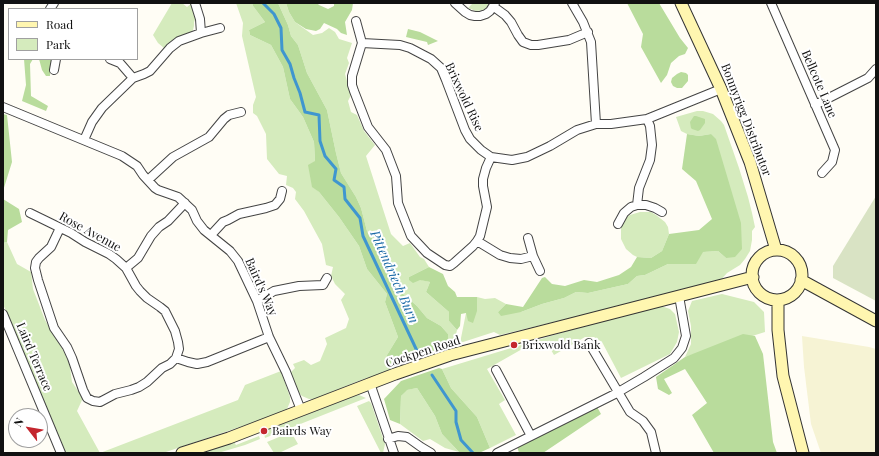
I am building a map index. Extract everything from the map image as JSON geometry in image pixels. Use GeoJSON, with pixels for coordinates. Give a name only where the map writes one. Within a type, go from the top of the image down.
{"type":"FeatureCollection","features":[{"type":"Feature","properties":{"kind":"main road","name":"Bonnyrigg Distributor"},"geometry":{"type":"LineString","coordinates":[[681,3],[721,89],[750,162],[776,250]]}},
{"type":"Feature","properties":{"kind":"main road"},"geometry":{"type":"LineString","coordinates":[[776,250],[784,251],[796,259],[802,272],[797,290],[789,297],[778,300],[764,296],[754,284],[753,277],[754,268],[759,259],[764,254],[776,250]]}},
{"type":"Feature","properties":{"kind":"main road","name":"Cockpen Road"},"geometry":{"type":"LineString","coordinates":[[182,453],[230,438],[370,383],[450,355],[753,277]]}},
{"type":"Feature","properties":{"kind":"main road"},"geometry":{"type":"LineString","coordinates":[[801,280],[876,321]]}},
{"type":"Feature","properties":{"kind":"main road"},"geometry":{"type":"LineString","coordinates":[[778,300],[778,330],[783,376],[803,453]]}},
{"type":"Feature","properties":{"kind":"street"},"geometry":{"type":"LineString","coordinates":[[195,3],[200,19],[202,33]]}},
{"type":"Feature","properties":{"kind":"street"},"geometry":{"type":"LineString","coordinates":[[455,3],[465,12],[475,16],[486,14],[494,5],[511,22],[523,42],[531,45],[564,41],[588,32]]}},
{"type":"Feature","properties":{"kind":"street"},"geometry":{"type":"LineString","coordinates":[[572,3],[588,32],[591,42],[596,124]]}},
{"type":"Feature","properties":{"kind":"street","name":"Bellcote Lane"},"geometry":{"type":"LineString","coordinates":[[771,3],[834,150],[832,162],[822,173]]}},
{"type":"Feature","properties":{"kind":"street"},"geometry":{"type":"LineString","coordinates":[[356,21],[362,43],[352,76],[352,85],[365,122],[386,150],[396,176],[398,203],[411,236],[427,253],[445,265],[450,266],[459,259],[477,242],[480,236],[487,212],[483,179],[491,156]]}},
{"type":"Feature","properties":{"kind":"street"},"geometry":{"type":"LineString","coordinates":[[84,140],[92,122],[102,108],[134,78],[150,71],[170,48],[179,41],[220,28]]}},
{"type":"Feature","properties":{"kind":"street","name":"Brixwold Rise"},"geometry":{"type":"LineString","coordinates":[[362,43],[400,45],[410,48],[431,59],[441,68],[465,130],[470,139],[481,150],[491,156],[512,160],[527,157],[550,146],[577,130],[596,124],[611,124],[647,119],[721,89]]}},
{"type":"Feature","properties":{"kind":"street"},"geometry":{"type":"LineString","coordinates":[[54,70],[56,60]]}},
{"type":"Feature","properties":{"kind":"street"},"geometry":{"type":"LineString","coordinates":[[112,60],[120,63],[134,78]]}},
{"type":"Feature","properties":{"kind":"street"},"geometry":{"type":"LineString","coordinates":[[815,105],[868,78],[876,69]]}},
{"type":"Feature","properties":{"kind":"street","name":"Baird's Way"},"geometry":{"type":"LineString","coordinates":[[3,107],[114,152],[131,161],[158,190],[174,196],[185,203],[192,210],[197,221],[204,230],[230,251],[238,261],[257,301],[269,337],[286,372],[301,410]]}},
{"type":"Feature","properties":{"kind":"street"},"geometry":{"type":"LineString","coordinates":[[148,180],[173,157],[209,137],[229,115],[241,112]]}},
{"type":"Feature","properties":{"kind":"street"},"geometry":{"type":"LineString","coordinates":[[637,205],[639,188],[650,160],[652,145],[650,126],[647,119]]}},
{"type":"Feature","properties":{"kind":"street"},"geometry":{"type":"LineString","coordinates":[[211,235],[223,222],[239,214],[275,205],[280,199],[282,191]]}},
{"type":"Feature","properties":{"kind":"street"},"geometry":{"type":"LineString","coordinates":[[126,268],[138,258],[158,227],[168,220],[185,203]]}},
{"type":"Feature","properties":{"kind":"street"},"geometry":{"type":"LineString","coordinates":[[618,224],[624,212],[637,205],[646,205],[662,212]]}},
{"type":"Feature","properties":{"kind":"street","name":"Rose Avenue"},"geometry":{"type":"LineString","coordinates":[[30,213],[109,254],[126,268],[140,291],[165,311],[175,331],[178,342],[179,349],[176,358]]}},
{"type":"Feature","properties":{"kind":"street"},"geometry":{"type":"LineString","coordinates":[[60,228],[51,247],[39,258],[36,262],[35,268],[54,328],[67,347],[86,398],[100,402],[115,394],[139,387],[176,358],[197,364],[207,362],[269,337]]}},
{"type":"Feature","properties":{"kind":"street"},"geometry":{"type":"LineString","coordinates":[[528,238],[533,256],[540,272]]}},
{"type":"Feature","properties":{"kind":"street"},"geometry":{"type":"LineString","coordinates":[[477,242],[510,258],[521,259],[533,256]]}},
{"type":"Feature","properties":{"kind":"street"},"geometry":{"type":"LineString","coordinates":[[257,301],[274,291],[299,286],[323,285],[327,278]]}},
{"type":"Feature","properties":{"kind":"street"},"geometry":{"type":"LineString","coordinates":[[497,453],[513,449],[531,436],[618,392],[674,358],[682,348],[686,336],[679,296]]}},
{"type":"Feature","properties":{"kind":"street","name":"Laird Terrace"},"geometry":{"type":"LineString","coordinates":[[3,314],[61,453]]}},
{"type":"Feature","properties":{"kind":"street"},"geometry":{"type":"LineString","coordinates":[[589,343],[630,412],[643,421],[651,432],[656,453]]}},
{"type":"Feature","properties":{"kind":"street"},"geometry":{"type":"LineString","coordinates":[[496,370],[531,436]]}},
{"type":"Feature","properties":{"kind":"street"},"geometry":{"type":"LineString","coordinates":[[370,383],[394,453]]}},
{"type":"Feature","properties":{"kind":"street"},"geometry":{"type":"LineString","coordinates":[[388,439],[398,436],[407,437],[431,453]]}},
{"type":"Feature","properties":{"kind":"shaded area"},"geometry":{"type":"Polygon","coordinates":[[[802,336],[876,349],[876,453],[821,453],[811,424],[802,336]]]}},
{"type":"Feature","properties":{"kind":"green space"},"geometry":{"type":"Polygon","coordinates":[[[172,3],[182,3],[187,7],[192,3],[196,18],[193,30],[190,33],[176,38],[164,48],[158,43],[153,35],[172,3]]]}},
{"type":"Feature","properties":{"kind":"green space"},"geometry":{"type":"Polygon","coordinates":[[[236,3],[252,3],[265,22],[249,30],[250,35],[271,45],[283,67],[290,99],[303,117],[314,142],[315,161],[312,186],[319,192],[339,217],[359,246],[367,269],[387,294],[385,302],[398,337],[387,355],[387,361],[394,365],[392,370],[361,380],[314,399],[309,399],[302,396],[297,391],[290,373],[295,368],[293,364],[304,360],[311,365],[320,361],[327,344],[325,338],[346,328],[349,319],[341,300],[345,294],[335,284],[331,276],[333,267],[326,265],[322,244],[304,211],[295,199],[296,192],[293,188],[286,185],[287,176],[279,174],[267,159],[266,134],[257,116],[253,113],[253,105],[256,97],[242,36],[243,23],[236,3]]]}},
{"type":"Feature","properties":{"kind":"green space"},"geometry":{"type":"Polygon","coordinates":[[[252,3],[278,3],[288,25],[291,36],[298,45],[307,73],[327,110],[341,173],[361,208],[367,231],[387,259],[402,293],[417,306],[427,318],[441,326],[448,334],[448,346],[394,365],[387,361],[387,355],[398,337],[385,302],[387,294],[367,269],[359,246],[339,217],[319,192],[312,187],[308,165],[315,161],[314,142],[303,117],[290,99],[283,67],[271,45],[250,35],[249,30],[265,22],[252,3]]]}},
{"type":"Feature","properties":{"kind":"green space"},"geometry":{"type":"Polygon","coordinates":[[[278,3],[286,3],[295,22],[313,35],[322,33],[329,28],[335,32],[339,39],[352,43],[347,58],[349,63],[345,74],[351,95],[348,101],[351,112],[357,115],[364,131],[375,145],[366,156],[391,234],[403,246],[410,243],[429,267],[409,277],[430,282],[426,292],[449,312],[449,321],[457,330],[454,343],[448,346],[448,334],[441,326],[427,318],[417,306],[402,293],[387,259],[367,231],[361,208],[341,173],[327,110],[307,73],[298,45],[291,36],[288,25],[278,3]]]}},
{"type":"Feature","properties":{"kind":"green space"},"geometry":{"type":"Polygon","coordinates":[[[286,3],[317,3],[328,9],[334,6],[334,3],[353,3],[352,10],[345,22],[347,35],[324,23],[320,29],[316,31],[306,29],[295,22],[286,3]]]}},
{"type":"Feature","properties":{"kind":"green space"},"geometry":{"type":"Polygon","coordinates":[[[473,3],[490,3],[484,10],[476,11],[468,8],[473,3]]]}},
{"type":"Feature","properties":{"kind":"green space"},"geometry":{"type":"Polygon","coordinates":[[[627,3],[659,3],[680,38],[688,48],[685,54],[679,56],[671,63],[667,75],[661,83],[641,47],[643,34],[627,3]]]}},
{"type":"Feature","properties":{"kind":"green space"},"geometry":{"type":"Polygon","coordinates":[[[408,29],[420,32],[438,41],[428,45],[427,42],[406,37],[408,29]]]}},
{"type":"Feature","properties":{"kind":"green space"},"geometry":{"type":"Polygon","coordinates":[[[24,60],[32,60],[30,64],[31,96],[48,106],[46,111],[22,101],[26,85],[24,60]]]}},
{"type":"Feature","properties":{"kind":"green space"},"geometry":{"type":"Polygon","coordinates":[[[39,60],[51,60],[50,76],[46,76],[42,70],[39,60]]]}},
{"type":"Feature","properties":{"kind":"green space"},"geometry":{"type":"Polygon","coordinates":[[[681,72],[688,75],[688,81],[682,88],[677,88],[673,86],[671,82],[672,78],[681,72]]]}},
{"type":"Feature","properties":{"kind":"green space"},"geometry":{"type":"Polygon","coordinates":[[[697,111],[713,114],[724,125],[748,197],[755,227],[752,231],[750,251],[740,265],[727,273],[719,282],[500,335],[494,332],[460,343],[466,313],[477,311],[477,297],[485,299],[495,298],[506,304],[498,312],[521,312],[564,298],[576,292],[588,293],[628,284],[637,276],[645,275],[668,264],[695,264],[702,252],[718,251],[726,258],[711,134],[699,136],[687,134],[681,131],[676,117],[697,111]]]}},
{"type":"Feature","properties":{"kind":"green space"},"geometry":{"type":"Polygon","coordinates":[[[3,114],[7,115],[12,162],[3,191],[3,114]]]}},
{"type":"Feature","properties":{"kind":"green space"},"geometry":{"type":"Polygon","coordinates":[[[694,116],[705,119],[705,123],[698,131],[691,128],[690,122],[694,116]]]}},
{"type":"Feature","properties":{"kind":"green space"},"geometry":{"type":"Polygon","coordinates":[[[687,134],[699,136],[711,134],[716,139],[741,223],[742,249],[735,257],[726,258],[718,251],[703,252],[696,264],[668,264],[645,275],[637,276],[628,284],[588,293],[576,292],[564,298],[521,312],[501,316],[498,312],[506,304],[523,307],[542,278],[545,277],[552,284],[565,286],[584,280],[597,282],[619,275],[631,267],[637,257],[651,258],[662,251],[669,234],[699,230],[712,219],[696,181],[682,169],[687,134]]]}},
{"type":"Feature","properties":{"kind":"green space"},"geometry":{"type":"Polygon","coordinates":[[[876,196],[876,301],[833,278],[833,266],[876,196]]]}},
{"type":"Feature","properties":{"kind":"green space"},"geometry":{"type":"Polygon","coordinates":[[[3,199],[19,209],[22,222],[8,230],[7,242],[3,243],[3,199]]]}},
{"type":"Feature","properties":{"kind":"green space"},"geometry":{"type":"Polygon","coordinates":[[[640,212],[651,212],[665,222],[668,227],[669,234],[662,251],[651,258],[637,257],[633,255],[626,249],[621,239],[621,228],[625,218],[640,212]]]}},
{"type":"Feature","properties":{"kind":"green space"},"geometry":{"type":"Polygon","coordinates":[[[7,242],[17,264],[31,272],[33,289],[45,320],[69,360],[72,382],[83,398],[77,411],[100,453],[65,453],[48,412],[48,408],[46,408],[3,304],[3,243],[7,242]]]}},
{"type":"Feature","properties":{"kind":"green space"},"geometry":{"type":"Polygon","coordinates":[[[429,267],[443,274],[448,286],[455,292],[457,297],[477,297],[477,311],[473,323],[468,321],[466,313],[461,314],[460,326],[457,330],[449,321],[449,312],[426,292],[430,282],[420,280],[413,283],[409,280],[409,277],[429,267]]]}},
{"type":"Feature","properties":{"kind":"green space"},"geometry":{"type":"Polygon","coordinates":[[[722,294],[754,302],[764,312],[765,332],[685,357],[691,344],[691,326],[688,311],[692,301],[722,294]]]}},
{"type":"Feature","properties":{"kind":"green space"},"geometry":{"type":"Polygon","coordinates":[[[661,306],[670,309],[675,314],[679,332],[677,342],[670,354],[621,378],[602,342],[594,337],[585,337],[554,355],[548,345],[524,348],[487,369],[505,400],[499,404],[516,435],[490,448],[477,417],[451,388],[442,369],[577,328],[661,306]]]}},
{"type":"Feature","properties":{"kind":"green space"},"geometry":{"type":"Polygon","coordinates":[[[743,334],[755,336],[763,354],[773,442],[777,453],[714,453],[692,415],[707,403],[685,369],[664,379],[672,393],[669,395],[658,389],[656,377],[685,357],[743,334]]]}},
{"type":"Feature","properties":{"kind":"green space"},"geometry":{"type":"Polygon","coordinates":[[[439,368],[442,369],[451,388],[477,417],[490,448],[479,453],[460,453],[442,434],[435,416],[417,388],[407,390],[401,396],[400,424],[390,420],[384,399],[401,381],[439,368]]]}},
{"type":"Feature","properties":{"kind":"green space"},"geometry":{"type":"Polygon","coordinates":[[[281,371],[290,397],[290,402],[284,412],[163,453],[100,453],[238,400],[245,385],[281,371]]]}},
{"type":"Feature","properties":{"kind":"green space"},"geometry":{"type":"Polygon","coordinates":[[[417,388],[435,416],[442,434],[459,452],[445,448],[430,439],[423,441],[400,424],[401,396],[406,390],[417,388]]]}},
{"type":"Feature","properties":{"kind":"green space"},"geometry":{"type":"Polygon","coordinates":[[[359,395],[366,398],[265,438],[264,434],[268,433],[267,430],[359,395]]]}},
{"type":"Feature","properties":{"kind":"green space"},"geometry":{"type":"Polygon","coordinates":[[[369,401],[385,444],[383,453],[381,453],[357,406],[369,401]]]}},
{"type":"Feature","properties":{"kind":"green space"},"geometry":{"type":"Polygon","coordinates":[[[596,405],[601,414],[543,453],[519,453],[517,446],[596,405]]]}},
{"type":"Feature","properties":{"kind":"green space"},"geometry":{"type":"Polygon","coordinates":[[[291,432],[298,444],[279,453],[274,453],[267,442],[291,432]]]}},
{"type":"Feature","properties":{"kind":"green space"},"geometry":{"type":"Polygon","coordinates":[[[259,436],[260,439],[218,453],[200,453],[234,442],[236,445],[259,436]]]}},
{"type":"Feature","properties":{"kind":"waterway","name":"Pittendriech Burn"},"geometry":{"type":"LineString","coordinates":[[263,3],[274,14],[281,28],[282,50],[290,64],[305,112],[319,115],[320,141],[325,156],[336,169],[334,180],[344,187],[345,199],[360,218],[363,236],[418,353]]}},
{"type":"Feature","properties":{"kind":"waterway","name":"Pittendriech Burn"},"geometry":{"type":"LineString","coordinates":[[432,375],[456,411],[456,422],[461,440],[473,453]]}},
{"type":"Feature","properties":{"kind":"place","name":"Brixwold Bank"},"geometry":{"type":"Point","coordinates":[514,345]}},
{"type":"Feature","properties":{"kind":"place","name":"Bairds Way"},"geometry":{"type":"Point","coordinates":[264,431]}}]}
